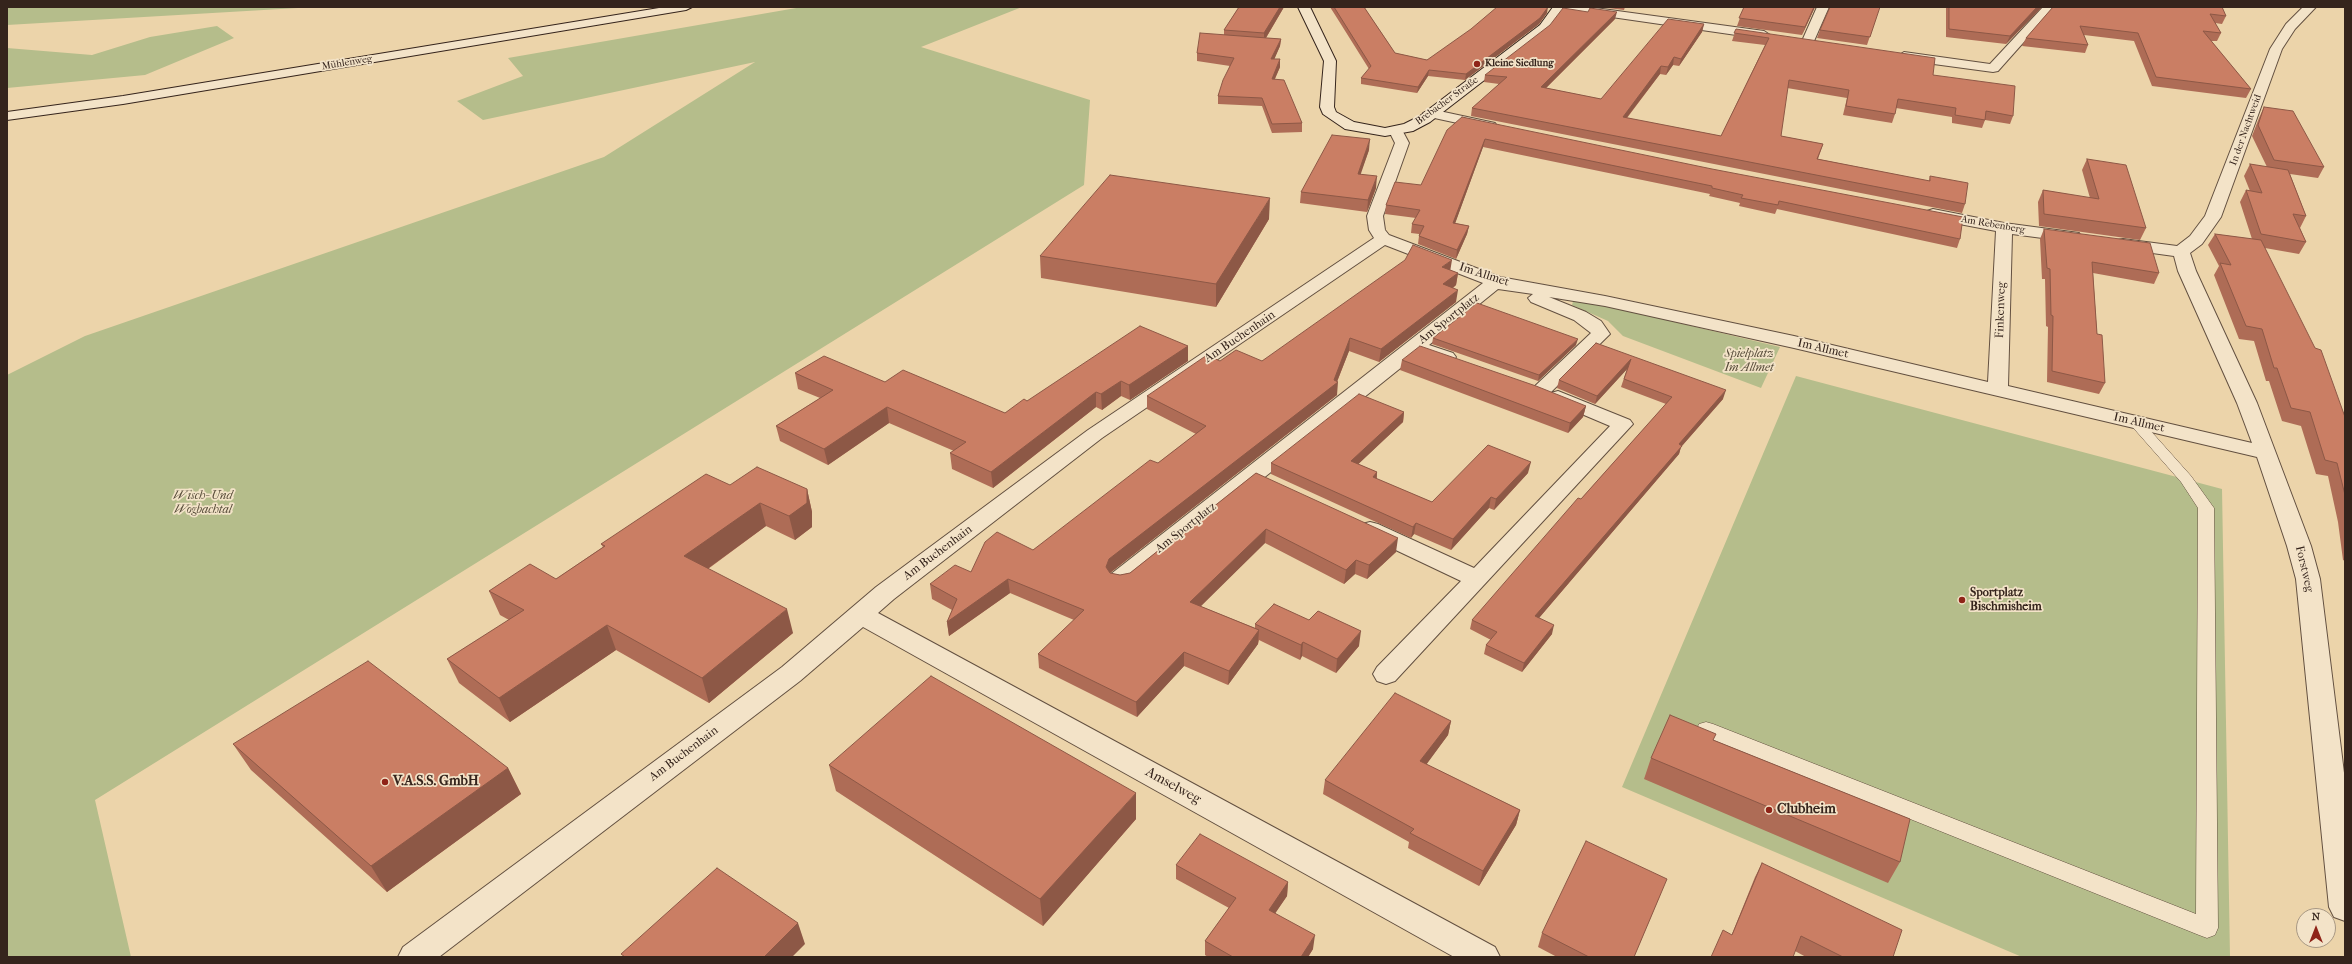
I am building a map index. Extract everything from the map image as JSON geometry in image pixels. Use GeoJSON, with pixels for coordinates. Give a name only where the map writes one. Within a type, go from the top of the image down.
{"type":"FeatureCollection","features":[{"type":"Feature","properties":{"kind":"street","name":"Mühlenweg"},"geometry":{"type":"LineString","coordinates":[[7,116],[123,100],[686,7]]}},
{"type":"Feature","properties":{"kind":"street","name":"Brebacher Straße"},"geometry":{"type":"LineString","coordinates":[[1304,7],[1330,61],[1327,107],[1330,114],[1350,126],[1396,131],[1417,124],[1544,28],[1559,7]]}},
{"type":"Feature","properties":{"kind":"street"},"geometry":{"type":"LineString","coordinates":[[1563,7],[1773,36]]}},
{"type":"Feature","properties":{"kind":"street"},"geometry":{"type":"LineString","coordinates":[[1808,41],[1823,7]]}},
{"type":"Feature","properties":{"kind":"street"},"geometry":{"type":"LineString","coordinates":[[1889,53],[1993,68],[2049,7]]}},
{"type":"Feature","properties":{"kind":"street","name":"In der Nachtweid"},"geometry":{"type":"LineString","coordinates":[[2181,252],[2196,240],[2213,217],[2276,49],[2290,26],[2310,7]]}},
{"type":"Feature","properties":{"kind":"street"},"geometry":{"type":"LineString","coordinates":[[1794,39],[1822,43]]}},
{"type":"Feature","properties":{"kind":"street"},"geometry":{"type":"LineString","coordinates":[[1430,113],[1508,129]]}},
{"type":"Feature","properties":{"kind":"street"},"geometry":{"type":"LineString","coordinates":[[1384,238],[1377,230],[1375,216],[1402,144],[1396,131]]}},
{"type":"Feature","properties":{"kind":"street","name":"Am Rebenberg"},"geometry":{"type":"LineString","coordinates":[[1919,212],[2004,228],[2089,240]]}},
{"type":"Feature","properties":{"kind":"street","name":"Finkenweg"},"geometry":{"type":"LineString","coordinates":[[1998,391],[2004,228]]}},
{"type":"Feature","properties":{"kind":"street","name":"Im Allmet"},"geometry":{"type":"LineString","coordinates":[[1384,238],[1496,282],[1620,304],[1794,342],[2266,453]]}},
{"type":"Feature","properties":{"kind":"street","name":"Am Buchenhain"},"geometry":{"type":"LineString","coordinates":[[414,957],[791,674],[862,616],[884,593],[1095,434],[1384,238]]}},
{"type":"Feature","properties":{"kind":"street"},"geometry":{"type":"LineString","coordinates":[[2112,243],[2181,252]]}},
{"type":"Feature","properties":{"kind":"street","name":"Forstweg"},"geometry":{"type":"LineString","coordinates":[[2181,252],[2187,271],[2247,403],[2299,546],[2308,579],[2345,907]]}},
{"type":"Feature","properties":{"kind":"street"},"geometry":{"type":"LineString","coordinates":[[1496,282],[1580,316],[1594,325],[1601,334],[1541,391]]}},
{"type":"Feature","properties":{"kind":"street","name":"Am Sportplatz"},"geometry":{"type":"LineString","coordinates":[[1120,580],[1496,282]]}},
{"type":"Feature","properties":{"kind":"street","name":"Am Sportplatz"},"geometry":{"type":"LineString","coordinates":[[1414,346],[1467,364]]}},
{"type":"Feature","properties":{"kind":"street"},"geometry":{"type":"LineString","coordinates":[[1386,674],[1623,424],[1519,383]]}},
{"type":"Feature","properties":{"kind":"street"},"geometry":{"type":"LineString","coordinates":[[1252,475],[1274,485]]}},
{"type":"Feature","properties":{"kind":"street"},"geometry":{"type":"LineString","coordinates":[[1354,522],[1477,579]]}},
{"type":"Feature","properties":{"kind":"street","name":"Amselweg"},"geometry":{"type":"LineString","coordinates":[[862,616],[1484,957]]}},
{"type":"Feature","properties":{"kind":"lane"},"geometry":{"type":"LineString","coordinates":[[1701,740],[1706,729],[2207,928],[2206,508],[2186,479],[2136,423]]}},
{"type":"Feature","properties":{"kind":"green space"},"geometry":{"type":"Polygon","coordinates":[[[7,7],[315,7],[7,25],[7,7]]]}},
{"type":"Feature","properties":{"kind":"green space","name":"Wisch- Und Wogbachtal"},"geometry":{"type":"Polygon","coordinates":[[[802,7],[1022,7],[921,47],[1090,100],[1084,185],[95,800],[131,957],[7,957],[7,375],[85,336],[604,157],[755,62],[483,120],[457,101],[523,76],[508,58],[802,7]]]}},
{"type":"Feature","properties":{"kind":"green space"},"geometry":{"type":"Polygon","coordinates":[[[217,26],[234,38],[145,75],[7,88],[7,48],[92,55],[150,37],[217,26]]]}},
{"type":"Feature","properties":{"kind":"green space","name":"Spielplatz Im Allmet"},"geometry":{"type":"Polygon","coordinates":[[[1574,298],[1780,347],[1761,388],[1623,336],[1608,321],[1572,305],[1574,298]]]}},
{"type":"Feature","properties":{"kind":"green space","name":"Sportplatz Bischmisheim"},"geometry":{"type":"Polygon","coordinates":[[[1796,376],[2222,489],[2230,957],[2022,957],[1622,787],[1796,376]]]}},
{"type":"Feature","properties":{"kind":"building"},"geometry":{"type":"Polygon","coordinates":[[[1239,7],[1280,7],[1264,33],[1224,30],[1239,7]]]}},
{"type":"Feature","properties":{"kind":"building"},"geometry":{"type":"Polygon","coordinates":[[[1334,7],[1364,7],[1395,53],[1427,60],[1471,29],[1497,7],[1548,7],[1540,18],[1466,74],[1429,70],[1418,87],[1361,78],[1371,66],[1334,7]]]}},
{"type":"Feature","properties":{"kind":"building"},"geometry":{"type":"Polygon","coordinates":[[[1744,7],[1814,7],[1805,27],[1739,18],[1744,7]]]}},
{"type":"Feature","properties":{"kind":"building"},"geometry":{"type":"Polygon","coordinates":[[[1830,7],[1880,7],[1870,37],[1820,30],[1830,7]]]}},
{"type":"Feature","properties":{"kind":"building"},"geometry":{"type":"Polygon","coordinates":[[[1949,7],[2037,7],[2010,36],[1949,29],[1949,7]]]}},
{"type":"Feature","properties":{"kind":"building"},"geometry":{"type":"Polygon","coordinates":[[[2053,7],[2222,7],[2226,16],[2210,14],[2221,33],[2203,31],[2251,89],[2156,77],[2138,33],[2080,26],[2088,45],[2026,38],[2053,7]]]}},
{"type":"Feature","properties":{"kind":"building"},"geometry":{"type":"Polygon","coordinates":[[[1563,8],[1588,12],[1590,8],[1617,12],[1541,87],[1601,99],[1668,19],[1704,24],[1681,59],[1674,57],[1668,67],[1661,66],[1623,117],[1721,136],[1769,38],[1734,33],[1736,29],[1935,58],[1933,75],[2015,86],[2013,116],[1986,111],[1985,120],[1955,115],[1956,108],[1898,99],[1895,114],[1846,106],[1849,90],[1789,80],[1781,136],[1823,144],[1817,159],[1930,181],[1930,176],[1968,183],[1965,204],[1472,108],[1507,77],[1485,75],[1550,25],[1563,8]]]}},
{"type":"Feature","properties":{"kind":"building"},"geometry":{"type":"Polygon","coordinates":[[[1200,33],[1281,39],[1271,59],[1280,59],[1272,79],[1284,80],[1302,123],[1272,124],[1262,98],[1218,96],[1223,80],[1234,58],[1197,53],[1200,33]]]}},
{"type":"Feature","properties":{"kind":"building"},"geometry":{"type":"Polygon","coordinates":[[[2264,107],[2293,111],[2324,167],[2274,160],[2258,125],[2264,107]]]}},
{"type":"Feature","properties":{"kind":"building"},"geometry":{"type":"Polygon","coordinates":[[[1462,117],[1712,169],[1963,217],[1960,239],[1779,201],[1778,205],[1741,198],[1743,195],[1712,188],[1712,186],[1485,139],[1453,223],[1469,226],[1457,250],[1419,236],[1424,226],[1412,224],[1420,210],[1386,205],[1395,182],[1421,185],[1447,130],[1462,117]]]}},
{"type":"Feature","properties":{"kind":"building"},"geometry":{"type":"Polygon","coordinates":[[[1332,135],[1370,139],[1358,174],[1377,176],[1368,200],[1301,192],[1332,135]]]}},
{"type":"Feature","properties":{"kind":"building"},"geometry":{"type":"Polygon","coordinates":[[[2087,159],[2126,165],[2146,228],[2044,214],[2043,190],[2099,199],[2087,159]]]}},
{"type":"Feature","properties":{"kind":"building"},"geometry":{"type":"Polygon","coordinates":[[[2250,164],[2288,170],[2306,216],[2293,214],[2306,242],[2261,234],[2246,190],[2262,193],[2250,164]]]}},
{"type":"Feature","properties":{"kind":"building"},"geometry":{"type":"Polygon","coordinates":[[[1110,175],[1270,198],[1216,284],[1040,256],[1110,175]]]}},
{"type":"Feature","properties":{"kind":"building"},"geometry":{"type":"Polygon","coordinates":[[[2044,229],[2150,243],[2159,273],[2092,262],[2097,334],[2102,335],[2105,383],[2052,371],[2053,316],[2051,315],[2050,269],[2047,268],[2044,229]]]}},
{"type":"Feature","properties":{"kind":"building"},"geometry":{"type":"Polygon","coordinates":[[[2215,234],[2261,240],[2315,348],[2321,350],[2345,417],[2345,495],[2337,463],[2325,460],[2310,412],[2291,408],[2277,368],[2274,368],[2262,329],[2246,326],[2220,263],[2231,265],[2215,234]]]}},
{"type":"Feature","properties":{"kind":"building"},"geometry":{"type":"Polygon","coordinates":[[[1413,245],[1452,260],[1442,267],[1458,273],[1443,284],[1458,290],[1381,349],[1350,338],[1334,380],[1338,382],[1109,559],[1106,567],[1110,573],[1120,575],[1130,573],[1256,473],[1398,538],[1369,565],[1356,560],[1346,570],[1266,529],[1190,602],[1259,630],[1229,671],[1184,652],[1136,702],[1038,654],[1084,610],[1008,579],[947,622],[957,599],[930,584],[955,565],[971,572],[985,542],[997,532],[1033,550],[1150,460],[1158,463],[1206,426],[1147,396],[1207,355],[1220,361],[1236,350],[1262,361],[1405,260],[1413,245]]]}},
{"type":"Feature","properties":{"kind":"building"},"geometry":{"type":"Polygon","coordinates":[[[1477,303],[1578,339],[1539,375],[1433,338],[1477,303]]]}},
{"type":"Feature","properties":{"kind":"building"},"geometry":{"type":"Polygon","coordinates":[[[1140,326],[1188,346],[1129,385],[1121,381],[1101,394],[1096,392],[991,472],[950,453],[966,442],[887,407],[824,449],[776,426],[833,390],[795,373],[824,356],[885,382],[903,370],[1005,413],[1024,399],[1027,401],[1140,326]]]}},
{"type":"Feature","properties":{"kind":"building"},"geometry":{"type":"Polygon","coordinates":[[[1596,343],[1726,390],[1679,444],[1682,446],[1535,616],[1554,625],[1524,663],[1486,645],[1497,632],[1472,620],[1578,498],[1581,499],[1672,397],[1624,379],[1631,359],[1597,396],[1559,380],[1596,343]]]}},
{"type":"Feature","properties":{"kind":"building"},"geometry":{"type":"Polygon","coordinates":[[[1420,346],[1536,386],[1586,406],[1570,423],[1402,360],[1420,346]]]}},
{"type":"Feature","properties":{"kind":"building"},"geometry":{"type":"Polygon","coordinates":[[[1359,394],[1404,412],[1351,461],[1377,472],[1373,477],[1432,502],[1488,445],[1531,462],[1496,499],[1491,497],[1453,539],[1416,523],[1413,527],[1271,463],[1359,394]]]}},
{"type":"Feature","properties":{"kind":"building"},"geometry":{"type":"Polygon","coordinates":[[[757,467],[807,489],[807,503],[789,516],[760,503],[684,556],[787,609],[702,678],[607,625],[499,698],[447,659],[524,610],[489,591],[530,564],[556,579],[605,546],[601,544],[706,474],[730,485],[757,467]]]}},
{"type":"Feature","properties":{"kind":"building"},"geometry":{"type":"Polygon","coordinates":[[[1274,604],[1309,620],[1318,611],[1361,631],[1337,659],[1303,642],[1301,645],[1255,624],[1274,604]]]}},
{"type":"Feature","properties":{"kind":"building","name":"V.A.S.S. GmbH"},"geometry":{"type":"Polygon","coordinates":[[[368,661],[508,768],[371,866],[233,744],[368,661]]]}},
{"type":"Feature","properties":{"kind":"building"},"geometry":{"type":"Polygon","coordinates":[[[931,676],[1136,793],[1040,899],[829,765],[931,676]]]}},
{"type":"Feature","properties":{"kind":"building"},"geometry":{"type":"Polygon","coordinates":[[[1395,693],[1451,721],[1420,761],[1520,810],[1483,871],[1410,833],[1414,829],[1325,780],[1395,693]]]}},
{"type":"Feature","properties":{"kind":"building"},"geometry":{"type":"Polygon","coordinates":[[[1670,715],[1716,734],[1713,740],[1910,819],[1900,862],[1651,758],[1670,715]]]}},
{"type":"Feature","properties":{"kind":"building"},"geometry":{"type":"Polygon","coordinates":[[[1200,834],[1288,882],[1269,910],[1315,935],[1301,957],[1233,957],[1205,941],[1236,898],[1176,865],[1200,834]]]}},
{"type":"Feature","properties":{"kind":"building"},"geometry":{"type":"Polygon","coordinates":[[[1586,841],[1667,879],[1634,957],[1589,957],[1542,933],[1586,841]]]}},
{"type":"Feature","properties":{"kind":"building"},"geometry":{"type":"Polygon","coordinates":[[[1762,863],[1902,930],[1893,957],[1843,957],[1801,936],[1793,957],[1711,957],[1723,930],[1732,935],[1762,863]]]}},
{"type":"Feature","properties":{"kind":"building"},"geometry":{"type":"Polygon","coordinates":[[[717,868],[798,923],[764,957],[625,957],[621,954],[717,868]]]}},
{"type":"Feature","properties":{"kind":"place","name":"Kleine Siedlung"},"geometry":{"type":"Point","coordinates":[1477,64]}},
{"type":"Feature","properties":{"kind":"place","name":"Sportplatz Bischmisheim"},"geometry":{"type":"Point","coordinates":[1962,600]}},
{"type":"Feature","properties":{"kind":"place","name":"V.A.S.S. GmbH"},"geometry":{"type":"Point","coordinates":[385,782]}},
{"type":"Feature","properties":{"kind":"place","name":"Clubheim"},"geometry":{"type":"Point","coordinates":[1769,810]}}]}
